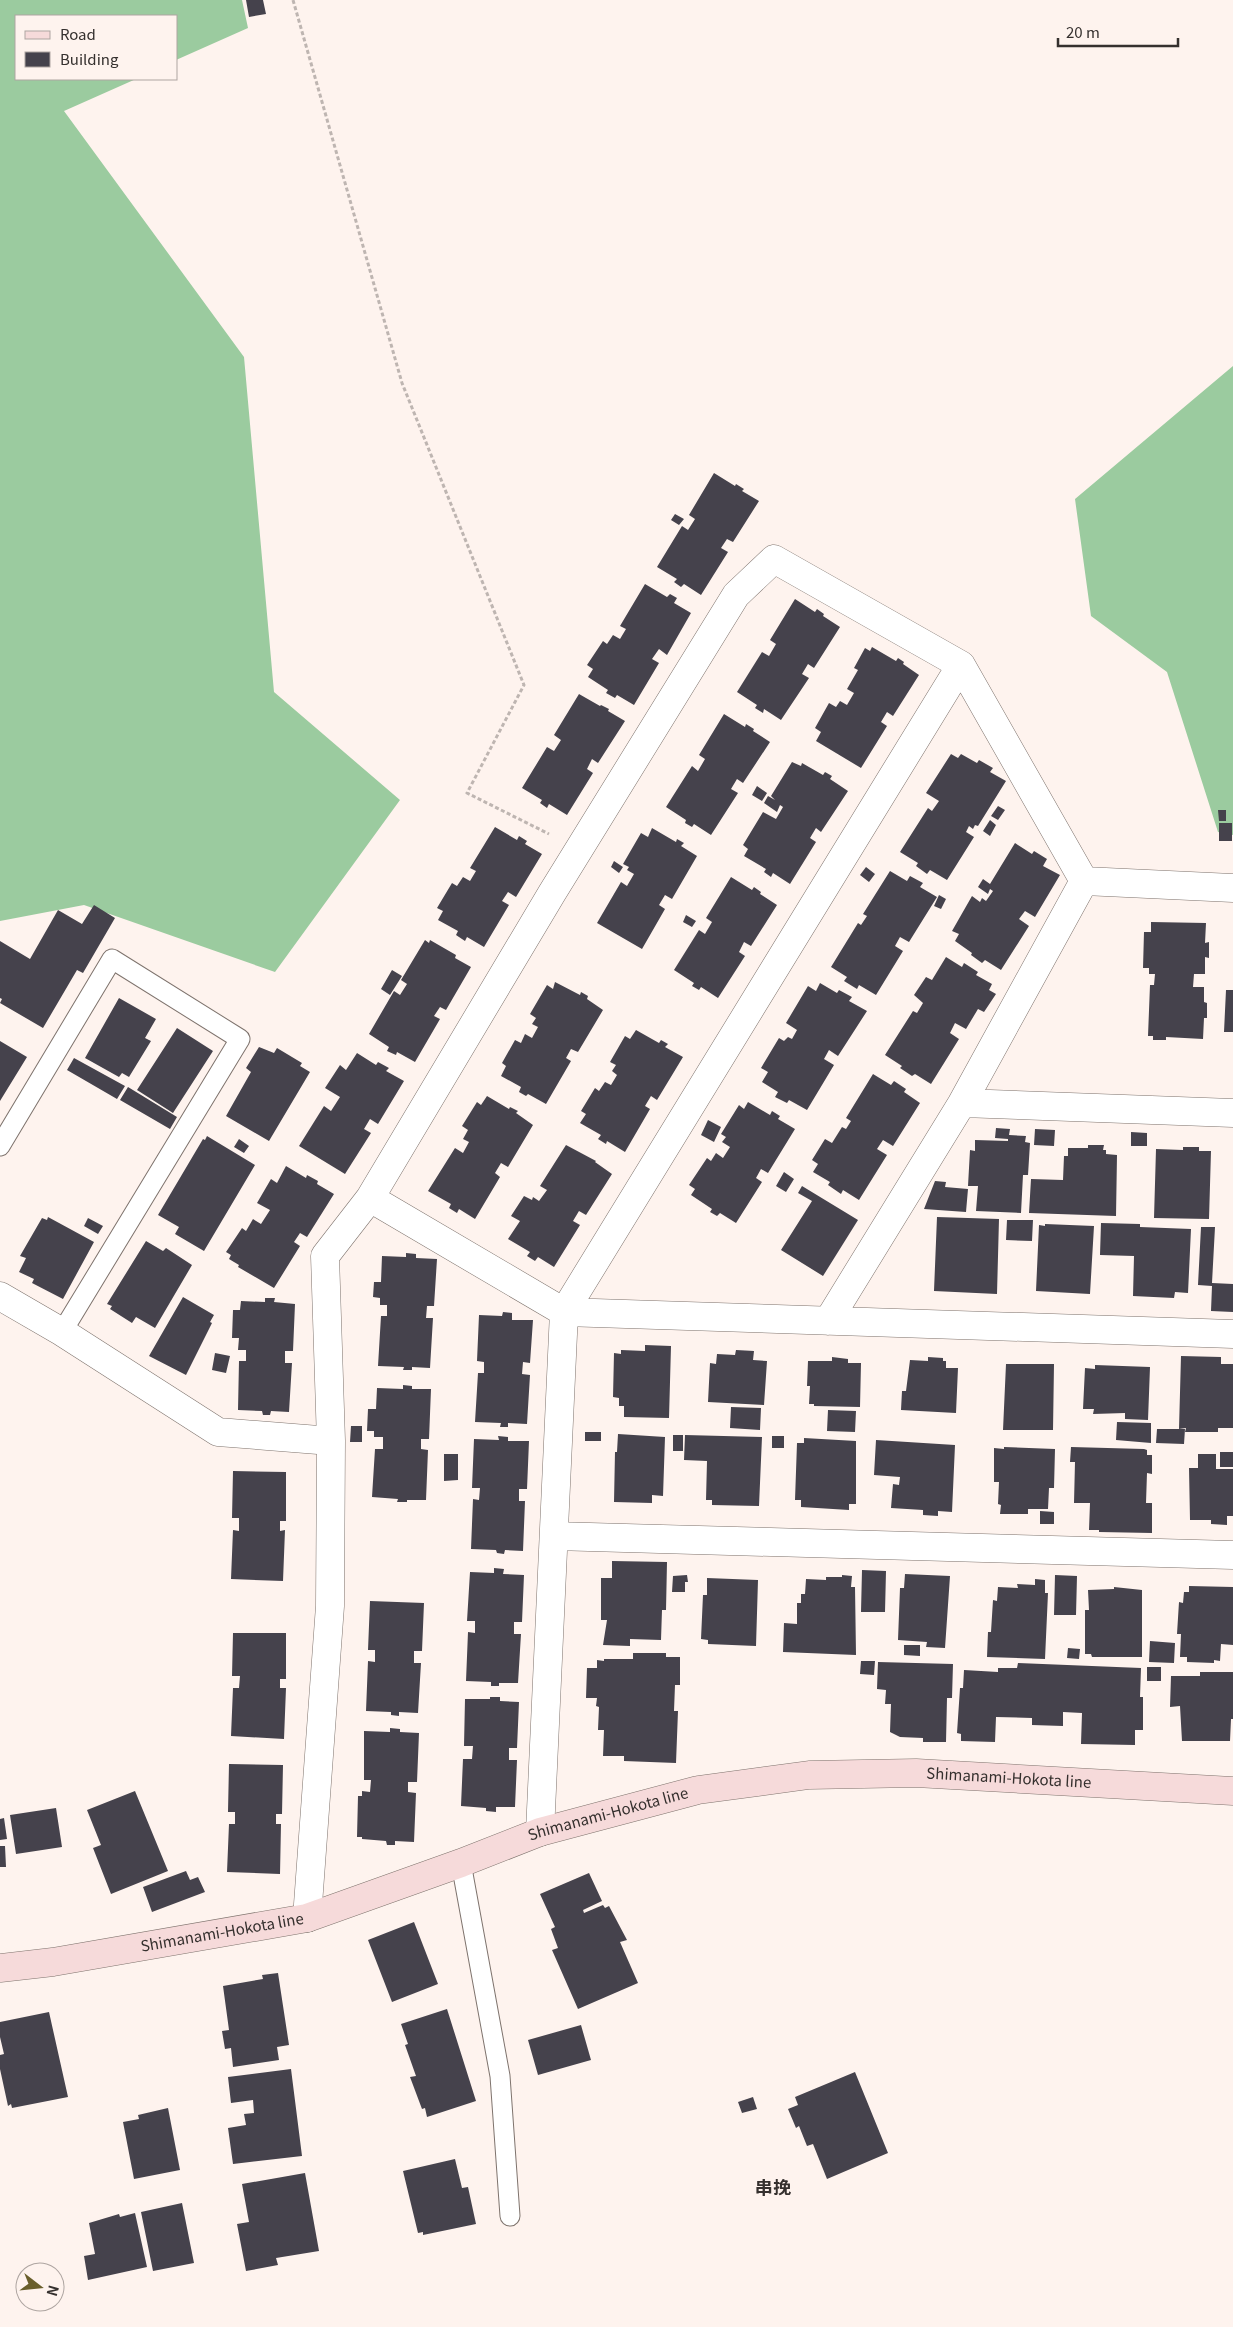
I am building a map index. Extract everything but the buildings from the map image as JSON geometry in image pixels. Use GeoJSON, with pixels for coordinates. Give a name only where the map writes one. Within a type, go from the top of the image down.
{"type":"FeatureCollection","features":[{"type":"Feature","properties":{"kind":"main road","name":"Shimanami-Hokota line"},"geometry":{"type":"LineString","coordinates":[[0,1968],[53,1962],[307,1918],[461,1864],[540,1832],[698,1790],[809,1775],[916,1773],[1233,1791]]}},
{"type":"Feature","properties":{"kind":"street"},"geometry":{"type":"LineString","coordinates":[[307,1918],[330,1606],[331,1440],[325,1256],[370,1198],[579,849],[736,595],[774,559],[961,665],[1084,881]]}},
{"type":"Feature","properties":{"kind":"street"},"geometry":{"type":"LineString","coordinates":[[540,1832],[564,1312],[961,665]]}},
{"type":"Feature","properties":{"kind":"street"},"geometry":{"type":"LineString","coordinates":[[1084,881],[1233,888]]}},
{"type":"Feature","properties":{"kind":"street"},"geometry":{"type":"LineString","coordinates":[[828,1321],[962,1103],[1084,881]]}},
{"type":"Feature","properties":{"kind":"street"},"geometry":{"type":"LineString","coordinates":[[962,1103],[1233,1113]]}},
{"type":"Feature","properties":{"kind":"street"},"geometry":{"type":"LineString","coordinates":[[370,1198],[564,1312],[1233,1334]]}},
{"type":"Feature","properties":{"kind":"street"},"geometry":{"type":"LineString","coordinates":[[0,1296],[62,1332],[218,1432],[331,1440]]}},
{"type":"Feature","properties":{"kind":"street"},"geometry":{"type":"LineString","coordinates":[[554,1536],[1233,1555]]}},
{"type":"Feature","properties":{"kind":"lane"},"geometry":{"type":"LineString","coordinates":[[0,1146],[112,959],[240,1039],[62,1332]]}},
{"type":"Feature","properties":{"kind":"lane"},"geometry":{"type":"LineString","coordinates":[[461,1864],[500,2076],[510,2216]]}},
{"type":"Feature","properties":{"kind":"path"},"geometry":{"type":"LineString","coordinates":[[293,0],[402,383],[524,684],[467,793],[579,849]]}},
{"type":"Feature","properties":{"kind":"green space"},"geometry":{"type":"Polygon","coordinates":[[[0,0],[242,0],[248,28],[178,59],[178,15],[15,15],[15,80],[134,80],[64,111],[244,357],[274,692],[400,800],[275,972],[84,905],[0,921],[0,0]]]}},
{"type":"Feature","properties":{"kind":"green space"},"geometry":{"type":"Polygon","coordinates":[[[1233,366],[1233,835],[1218,832],[1167,672],[1091,616],[1075,499],[1233,366]]]}},
{"type":"Feature","properties":{"kind":"district","name":"串挽"},"geometry":{"type":"Point","coordinates":[773,2188]}}]}
